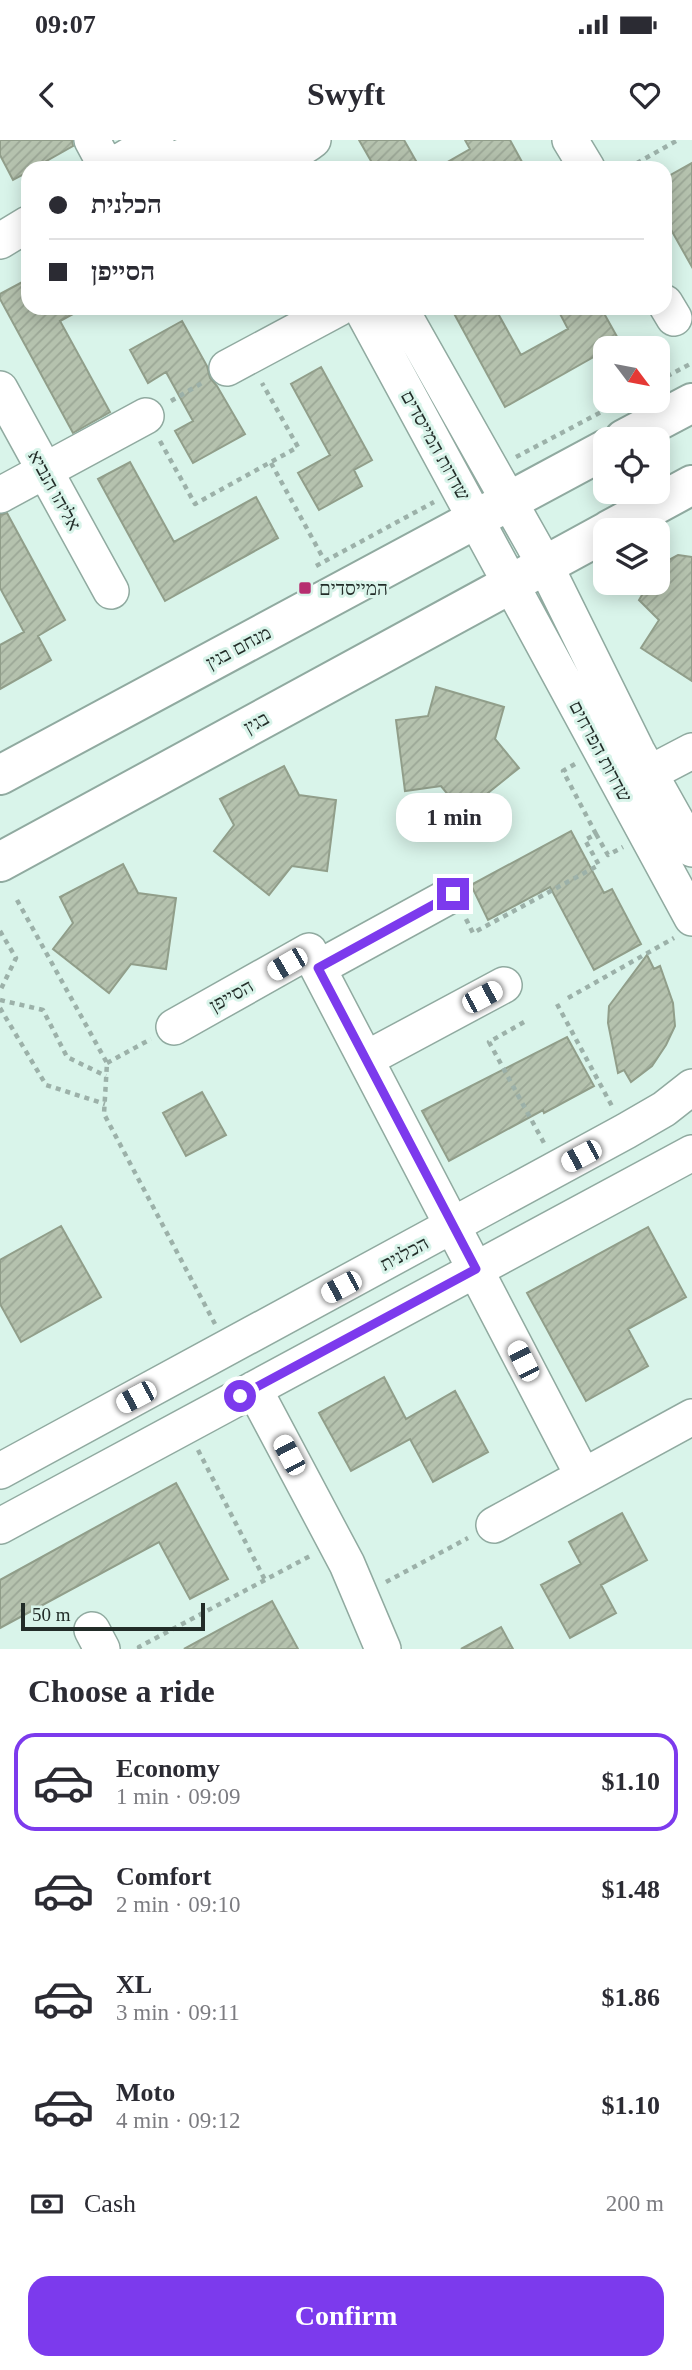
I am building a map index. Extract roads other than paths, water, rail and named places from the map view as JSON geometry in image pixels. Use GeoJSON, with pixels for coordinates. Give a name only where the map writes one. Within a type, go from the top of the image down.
{"type":"FeatureCollection","features":[{"type":"Feature","properties":{"kind":"main road"},"geometry":{"type":"LineString","coordinates":[[647,427],[692,403]]}},
{"type":"Feature","properties":{"kind":"main road","name":"מנחם בגין"},"geometry":{"type":"LineString","coordinates":[[0,775],[491,497],[593,454]]}},
{"type":"Feature","properties":{"kind":"main road","name":"בגין"},"geometry":{"type":"LineString","coordinates":[[631,518],[692,485]]}},
{"type":"Feature","properties":{"kind":"main road","name":"בגין"},"geometry":{"type":"LineString","coordinates":[[0,862],[593,539]]}},
{"type":"Feature","properties":{"kind":"street"},"geometry":{"type":"LineString","coordinates":[[92,140],[104,161]]}},
{"type":"Feature","properties":{"kind":"street"},"geometry":{"type":"LineString","coordinates":[[120,161],[156,140]]}},
{"type":"Feature","properties":{"kind":"street"},"geometry":{"type":"LineString","coordinates":[[276,161],[315,140],[322,161]]}},
{"type":"Feature","properties":{"kind":"street"},"geometry":{"type":"LineString","coordinates":[[570,140],[583,161]]}},
{"type":"Feature","properties":{"kind":"street"},"geometry":{"type":"LineString","coordinates":[[171,161],[229,141],[272,161]]}},
{"type":"Feature","properties":{"kind":"street"},"geometry":{"type":"LineString","coordinates":[[0,241],[21,229]]}},
{"type":"Feature","properties":{"kind":"street"},"geometry":{"type":"LineString","coordinates":[[237,363],[326,315]]}},
{"type":"Feature","properties":{"kind":"street","name":"שדרות המייסדים"},"geometry":{"type":"LineString","coordinates":[[366,315],[491,497]]}},
{"type":"Feature","properties":{"kind":"street","name":"שדרות המייסדים"},"geometry":{"type":"LineString","coordinates":[[403,315],[528,574]]}},
{"type":"Feature","properties":{"kind":"street","name":"אליהו הנביא"},"geometry":{"type":"LineString","coordinates":[[0,389],[111,591]]}},
{"type":"Feature","properties":{"kind":"street"},"geometry":{"type":"LineString","coordinates":[[0,495],[146,416]]}},
{"type":"Feature","properties":{"kind":"street","name":"שדרות הפרחים"},"geometry":{"type":"LineString","coordinates":[[528,574],[600,750],[686,926]]}},
{"type":"Feature","properties":{"kind":"street","name":"שדרות הפרחים"},"geometry":{"type":"LineString","coordinates":[[528,574],[650,774],[692,849]]}},
{"type":"Feature","properties":{"kind":"street"},"geometry":{"type":"LineString","coordinates":[[650,774],[692,751]]}},
{"type":"Feature","properties":{"kind":"street"},"geometry":{"type":"LineString","coordinates":[[453,894],[318,968],[583,1476]]}},
{"type":"Feature","properties":{"kind":"street","name":"הסייפן"},"geometry":{"type":"LineString","coordinates":[[174,1027],[310,951],[318,968]]}},
{"type":"Feature","properties":{"kind":"street"},"geometry":{"type":"LineString","coordinates":[[366,1059],[504,985]]}},
{"type":"Feature","properties":{"kind":"street","name":"הכלנית"},"geometry":{"type":"LineString","coordinates":[[0,1471],[454,1227],[664,1109],[692,1087]]}},
{"type":"Feature","properties":{"kind":"street"},"geometry":{"type":"LineString","coordinates":[[0,1526],[692,1153]]}},
{"type":"Feature","properties":{"kind":"street"},"geometry":{"type":"LineString","coordinates":[[254,1389],[347,1564],[383,1649]]}},
{"type":"Feature","properties":{"kind":"street"},"geometry":{"type":"LineString","coordinates":[[494,1525],[692,1417]]}},
{"type":"Feature","properties":{"kind":"place","name":"המייסדים"},"geometry":{"type":"Point","coordinates":[305,588]}}]}
